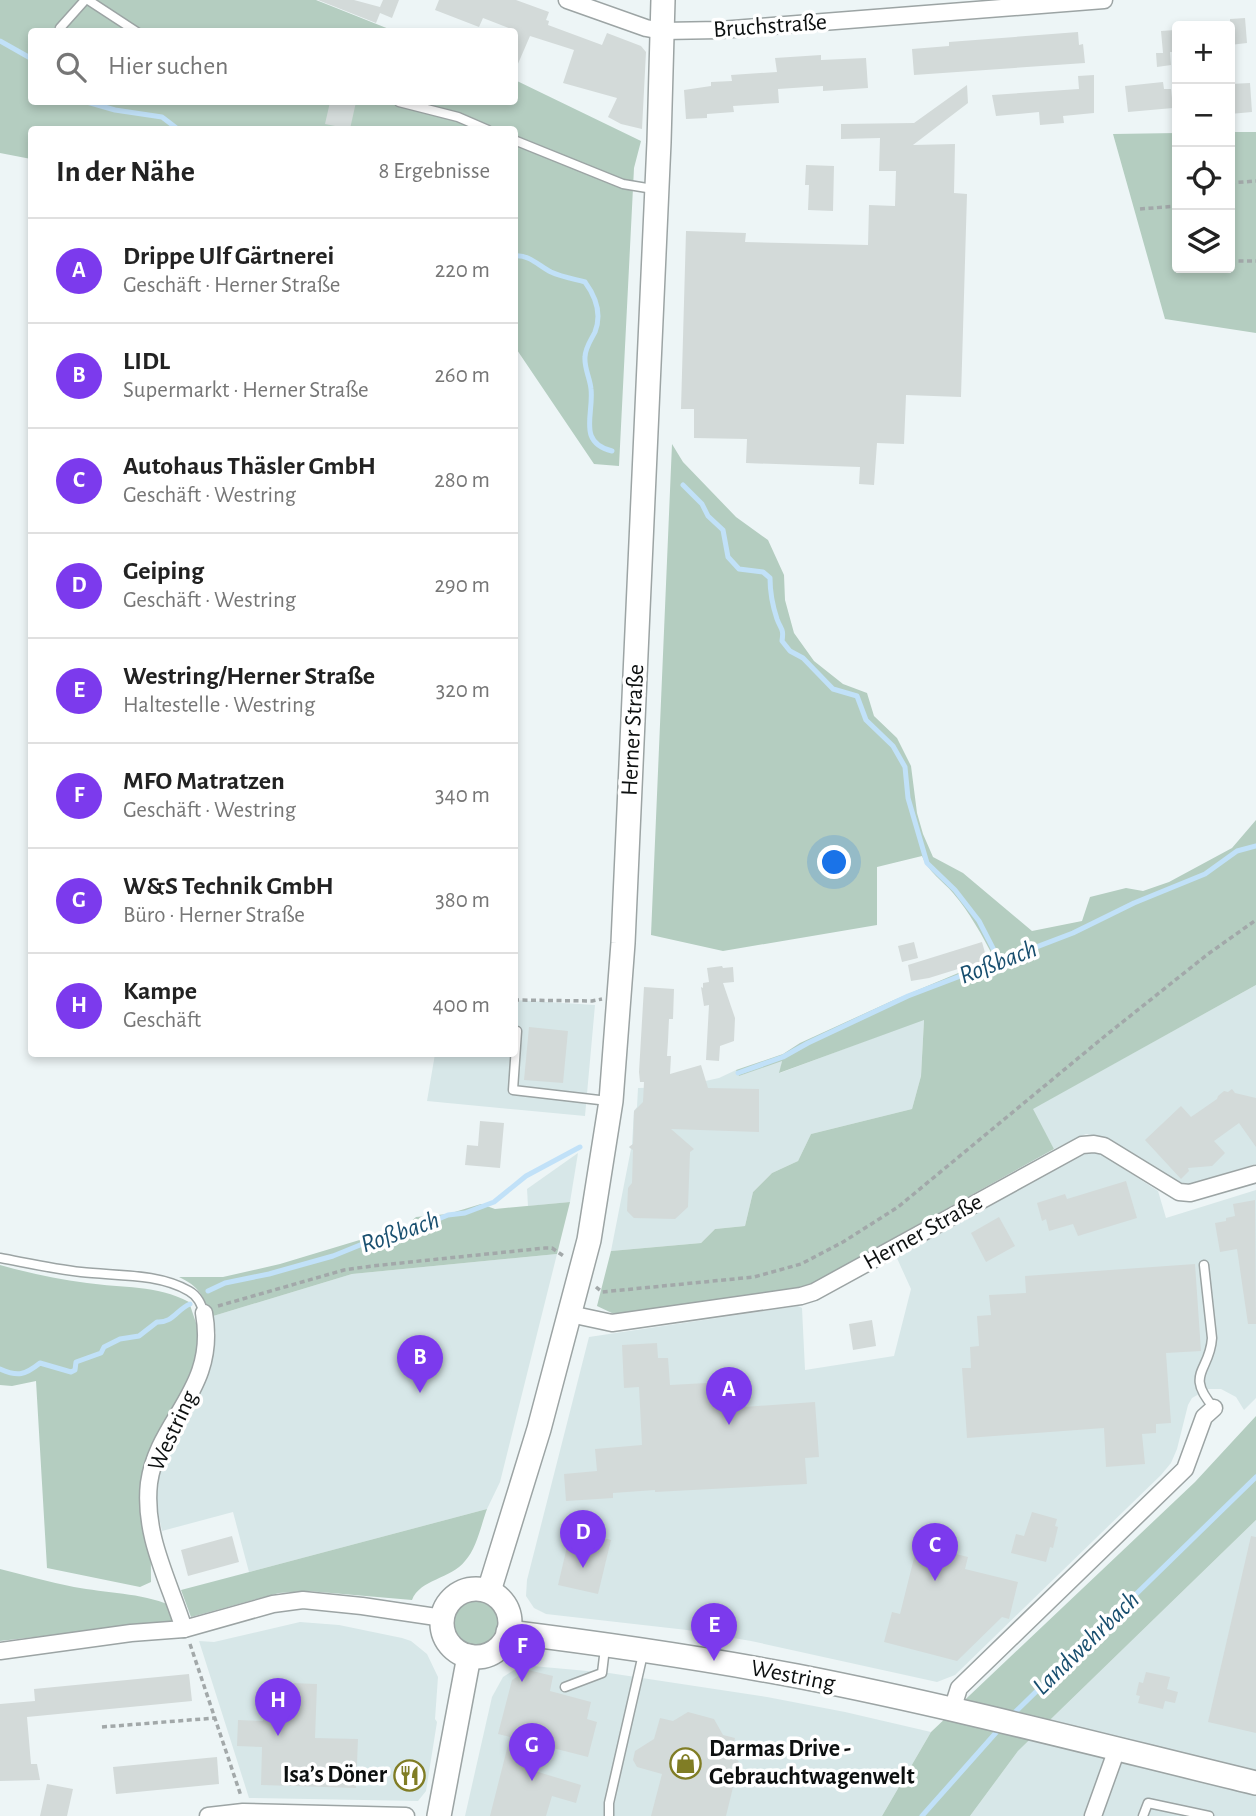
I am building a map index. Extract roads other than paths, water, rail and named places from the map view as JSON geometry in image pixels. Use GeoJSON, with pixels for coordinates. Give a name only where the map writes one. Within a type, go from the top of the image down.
{"type":"FeatureCollection","features":[{"type":"Feature","properties":{"kind":"main road","name":"Herner Straße"},"geometry":{"type":"LineString","coordinates":[[489,1591],[539,1429],[570,1314],[595,1208],[611,1101],[621,994],[663,0]]}},
{"type":"Feature","properties":{"kind":"main road"},"geometry":{"type":"LineString","coordinates":[[474,1589],[489,1591],[505,1605],[509,1614],[508,1632],[504,1642],[492,1653],[470,1657],[457,1652],[444,1635],[443,1618],[449,1602],[460,1593],[474,1589]]}},
{"type":"Feature","properties":{"kind":"main road","name":"Westring"},"geometry":{"type":"LineString","coordinates":[[508,1632],[797,1676],[959,1711],[1256,1783]]}},
{"type":"Feature","properties":{"kind":"main road"},"geometry":{"type":"LineString","coordinates":[[439,1816],[470,1657]]}},
{"type":"Feature","properties":{"kind":"street","name":"Bruchstraße"},"geometry":{"type":"LineString","coordinates":[[567,0],[642,27],[662,31],[720,30],[976,6],[1104,0]]}},
{"type":"Feature","properties":{"kind":"street","name":"Herner Straße"},"geometry":{"type":"LineString","coordinates":[[570,1314],[612,1323],[814,1292],[1082,1146],[1104,1146],[1179,1192],[1190,1193],[1256,1174]]}},
{"type":"Feature","properties":{"kind":"street","name":"Westring"},"geometry":{"type":"LineString","coordinates":[[184,1629],[159,1564],[149,1513],[149,1485],[157,1455],[203,1364],[207,1337],[204,1313]]}},
{"type":"Feature","properties":{"kind":"street"},"geometry":{"type":"LineString","coordinates":[[959,1711],[959,1688],[1185,1469],[1204,1417],[1214,1408]]}},
{"type":"Feature","properties":{"kind":"street"},"geometry":{"type":"LineString","coordinates":[[0,1651],[131,1633],[184,1629],[273,1604],[303,1600],[443,1618]]}},
{"type":"Feature","properties":{"kind":"street"},"geometry":{"type":"LineString","coordinates":[[1093,1816],[1117,1749]]}},
{"type":"Feature","properties":{"kind":"street"},"geometry":{"type":"LineString","coordinates":[[208,1816],[243,1812],[406,1816]]}},
{"type":"Feature","properties":{"kind":"lane"},"geometry":{"type":"LineString","coordinates":[[60,28],[86,0],[131,28]]}},
{"type":"Feature","properties":{"kind":"lane"},"geometry":{"type":"LineString","coordinates":[[411,105],[457,117],[478,126]]}},
{"type":"Feature","properties":{"kind":"lane"},"geometry":{"type":"LineString","coordinates":[[518,142],[622,184],[657,190]]}},
{"type":"Feature","properties":{"kind":"lane"},"geometry":{"type":"LineString","coordinates":[[515,1057],[513,1090],[611,1101]]}},
{"type":"Feature","properties":{"kind":"lane"},"geometry":{"type":"LineString","coordinates":[[0,1258],[175,1285],[191,1292],[204,1313]]}},
{"type":"Feature","properties":{"kind":"lane"},"geometry":{"type":"LineString","coordinates":[[1204,1265],[1212,1347],[1200,1376],[1200,1392],[1214,1408]]}},
{"type":"Feature","properties":{"kind":"lane"},"geometry":{"type":"LineString","coordinates":[[565,1687],[602,1672],[606,1645]]}},
{"type":"Feature","properties":{"kind":"lane"},"geometry":{"type":"LineString","coordinates":[[609,1816],[609,1803],[644,1651]]}},
{"type":"Feature","properties":{"kind":"lane"},"geometry":{"type":"LineString","coordinates":[[1143,1816],[1148,1803],[1209,1816]]}},
{"type":"Feature","properties":{"kind":"waterway"},"geometry":{"type":"LineString","coordinates":[[0,41],[28,57]]}},
{"type":"Feature","properties":{"kind":"waterway"},"geometry":{"type":"LineString","coordinates":[[98,105],[162,117],[174,126]]}},
{"type":"Feature","properties":{"kind":"waterway"},"geometry":{"type":"LineString","coordinates":[[518,256],[534,261],[555,274],[585,282],[592,294],[598,319],[585,357],[591,389],[591,434],[601,447],[612,451]]}},
{"type":"Feature","properties":{"kind":"waterway"},"geometry":{"type":"LineString","coordinates":[[683,485],[723,530],[728,557],[739,569],[763,572],[770,578],[782,641],[790,651],[803,658],[833,689],[857,696],[866,720],[893,746],[905,767],[908,798],[927,863],[955,890],[979,921],[999,960]]}},
{"type":"Feature","properties":{"kind":"waterway","name":"Roßbach"},"geometry":{"type":"LineString","coordinates":[[738,1073],[783,1057],[908,996],[1073,933],[1134,903],[1205,874],[1237,851],[1256,846]]}},
{"type":"Feature","properties":{"kind":"waterway","name":"Roßbach"},"geometry":{"type":"LineString","coordinates":[[208,1291],[225,1283],[333,1256],[365,1243],[400,1235],[448,1215],[465,1213],[494,1202],[526,1176],[580,1147]]}},
{"type":"Feature","properties":{"kind":"waterway","name":"Roßbach"},"geometry":{"type":"LineString","coordinates":[[0,1369],[21,1374],[40,1363],[71,1372],[75,1370],[76,1362],[101,1353],[104,1347],[120,1339],[139,1336],[157,1322],[171,1318],[190,1304]]}},
{"type":"Feature","properties":{"kind":"waterway","name":"Landwehrbach"},"geometry":{"type":"LineString","coordinates":[[1010,1717],[1256,1477]]}},
{"type":"Feature","properties":{"kind":"waterway","name":"Landwehrbach"},"geometry":{"type":"LineString","coordinates":[[922,1816],[1001,1727]]}},
{"type":"Feature","properties":{"kind":"place","name":"LIDL"},"geometry":{"type":"Point","coordinates":[420,1393]}},
{"type":"Feature","properties":{"kind":"place","name":"Drippe Ulf Gärtnerei"},"geometry":{"type":"Point","coordinates":[729,1425]}},
{"type":"Feature","properties":{"kind":"place","name":"Geiping"},"geometry":{"type":"Point","coordinates":[583,1568]}},
{"type":"Feature","properties":{"kind":"place","name":"Autohaus Thäsler GmbH"},"geometry":{"type":"Point","coordinates":[935,1581]}},
{"type":"Feature","properties":{"kind":"place","name":"Westring/Herner Straße"},"geometry":{"type":"Point","coordinates":[714,1661]}},
{"type":"Feature","properties":{"kind":"place","name":"MFO Matratzen"},"geometry":{"type":"Point","coordinates":[522,1682]}},
{"type":"Feature","properties":{"kind":"place","name":"Kampe"},"geometry":{"type":"Point","coordinates":[278,1736]}},
{"type":"Feature","properties":{"kind":"place","name":"Darmas Drive - Gebrauchtwagenwelt"},"geometry":{"type":"Point","coordinates":[686,1763]}},
{"type":"Feature","properties":{"kind":"place","name":"Isa’s Döner"},"geometry":{"type":"Point","coordinates":[410,1775]}},
{"type":"Feature","properties":{"kind":"place","name":"W&S Technik GmbH"},"geometry":{"type":"Point","coordinates":[532,1781]}}]}
